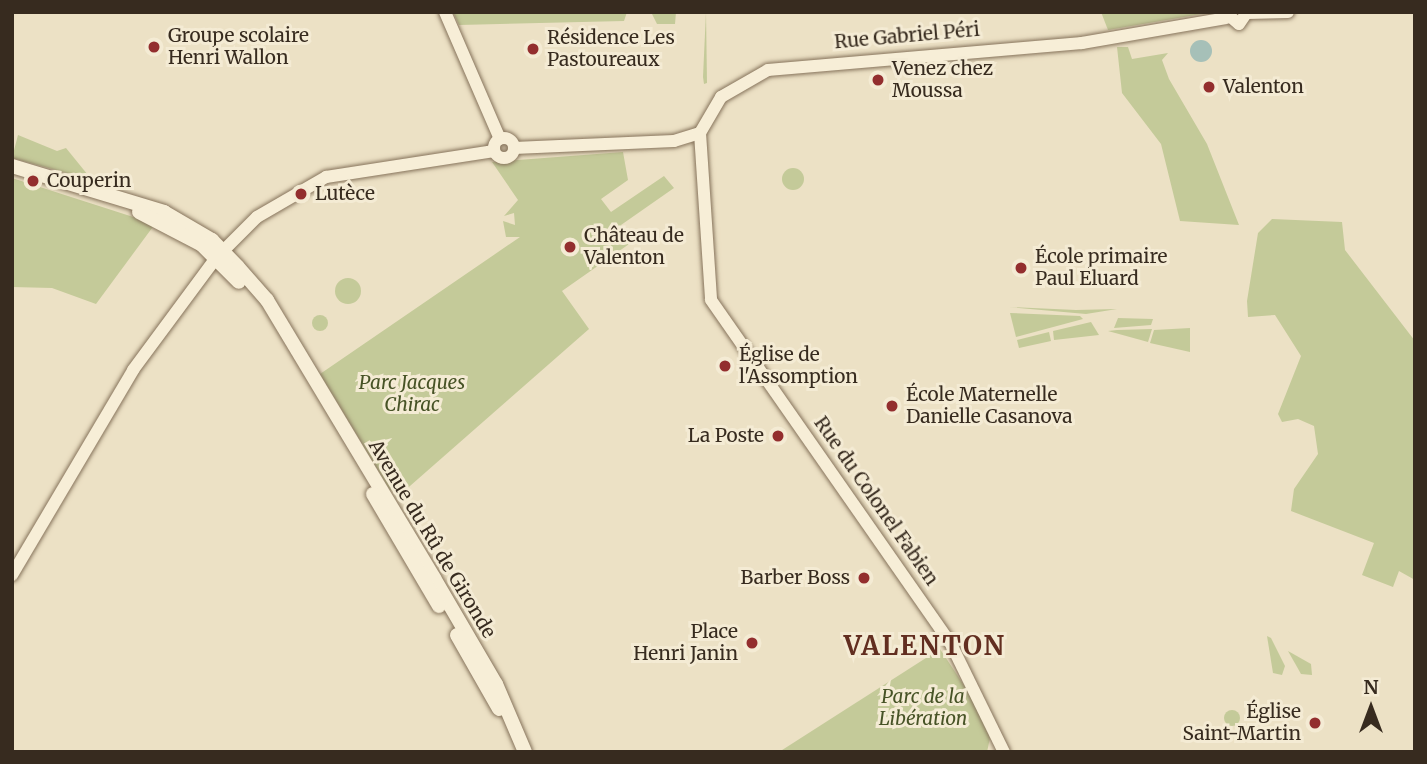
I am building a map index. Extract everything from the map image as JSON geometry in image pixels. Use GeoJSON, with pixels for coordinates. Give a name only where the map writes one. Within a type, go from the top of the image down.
{"type":"FeatureCollection","features":[{"type":"Feature","properties":{"kind":"main road"},"geometry":{"type":"LineString","coordinates":[[12,168],[100,194],[171,226],[218,254]]}},
{"type":"Feature","properties":{"kind":"main road","name":"Avenue du Rû de Gironde"},"geometry":{"type":"LineString","coordinates":[[218,254],[285,340],[517,752]]}},
{"type":"Feature","properties":{"kind":"main road","name":"Avenue du Rû de Gironde"},"geometry":{"type":"LineString","coordinates":[[218,254],[267,300],[496,684],[525,752]]}},
{"type":"Feature","properties":{"kind":"street"},"geometry":{"type":"LineString","coordinates":[[445,12],[497,145],[505,158],[514,148],[679,140],[701,133]]}},
{"type":"Feature","properties":{"kind":"street"},"geometry":{"type":"LineString","coordinates":[[1247,13],[1288,12]]}},
{"type":"Feature","properties":{"kind":"street","name":"Rue Gabriel Péri"},"geometry":{"type":"LineString","coordinates":[[701,133],[721,97],[768,70],[1082,43],[1226,15],[1239,24],[1247,13]]}},
{"type":"Feature","properties":{"kind":"street","name":"Rue du Colonel Fabien"},"geometry":{"type":"LineString","coordinates":[[701,133],[711,300],[952,646],[1004,752]]}},
{"type":"Feature","properties":{"kind":"street"},"geometry":{"type":"LineString","coordinates":[[12,575],[134,370],[218,254],[263,211],[318,180],[497,145]]}},
{"type":"Feature","properties":{"kind":"green space"},"geometry":{"type":"Polygon","coordinates":[[[453,12],[627,12],[624,21],[459,25],[453,12]]]}},
{"type":"Feature","properties":{"kind":"green space"},"geometry":{"type":"Polygon","coordinates":[[[651,12],[676,12],[675,24],[657,24],[651,12]]]}},
{"type":"Feature","properties":{"kind":"green space"},"geometry":{"type":"Polygon","coordinates":[[[706,12],[707,83],[704,84],[703,77],[706,12]]]}},
{"type":"Feature","properties":{"kind":"green space"},"geometry":{"type":"Polygon","coordinates":[[[1101,12],[1213,12],[1108,30],[1101,12]]]}},
{"type":"Feature","properties":{"kind":"green space"},"geometry":{"type":"Polygon","coordinates":[[[1117,47],[1128,47],[1132,59],[1168,53],[1162,60],[1169,79],[1207,144],[1239,225],[1180,221],[1161,144],[1122,93],[1117,47]]]}},
{"type":"Feature","properties":{"kind":"green space"},"geometry":{"type":"Polygon","coordinates":[[[18,135],[57,151],[66,148],[92,180],[12,158],[18,135]]]}},
{"type":"Feature","properties":{"kind":"green space","name":"Parc Jacques Chirac"},"geometry":{"type":"Polygon","coordinates":[[[623,152],[628,180],[601,199],[611,212],[664,176],[674,188],[621,225],[632,242],[562,291],[589,329],[402,493],[390,490],[320,374],[520,237],[506,237],[503,221],[515,225],[514,213],[504,216],[518,200],[492,162],[623,152]]]}},
{"type":"Feature","properties":{"kind":"green space"},"geometry":{"type":"Polygon","coordinates":[[[793,168],[801,171],[804,179],[801,187],[793,190],[785,187],[782,179],[785,171],[793,168]]]}},
{"type":"Feature","properties":{"kind":"green space"},"geometry":{"type":"Polygon","coordinates":[[[12,178],[155,224],[96,304],[52,288],[12,287],[12,178]]]}},
{"type":"Feature","properties":{"kind":"green space"},"geometry":{"type":"Polygon","coordinates":[[[1272,219],[1342,222],[1345,250],[1415,341],[1415,580],[1399,571],[1393,587],[1362,575],[1374,543],[1291,511],[1294,489],[1318,454],[1314,426],[1298,419],[1282,422],[1278,414],[1301,356],[1275,315],[1248,317],[1247,301],[1258,233],[1272,219]]]}},
{"type":"Feature","properties":{"kind":"green space"},"geometry":{"type":"Polygon","coordinates":[[[348,278],[357,282],[361,291],[357,300],[348,304],[339,300],[335,291],[339,282],[348,278]]]}},
{"type":"Feature","properties":{"kind":"green space"},"geometry":{"type":"Polygon","coordinates":[[[1009,307],[1076,310],[1117,309],[1086,314],[1009,307]]]}},
{"type":"Feature","properties":{"kind":"green space"},"geometry":{"type":"Polygon","coordinates":[[[1010,313],[1080,316],[1083,319],[1016,337],[1010,313]]]}},
{"type":"Feature","properties":{"kind":"green space"},"geometry":{"type":"Polygon","coordinates":[[[317,315],[323,315],[328,323],[326,329],[317,331],[312,326],[312,320],[317,315]]]}},
{"type":"Feature","properties":{"kind":"green space"},"geometry":{"type":"Polygon","coordinates":[[[1118,318],[1153,319],[1151,325],[1114,328],[1118,318]]]}},
{"type":"Feature","properties":{"kind":"green space"},"geometry":{"type":"Polygon","coordinates":[[[1091,322],[1099,335],[1054,340],[1053,331],[1091,322]]]}},
{"type":"Feature","properties":{"kind":"green space"},"geometry":{"type":"Polygon","coordinates":[[[1190,328],[1190,352],[1150,343],[1154,330],[1190,328]]]}},
{"type":"Feature","properties":{"kind":"green space"},"geometry":{"type":"Polygon","coordinates":[[[1152,329],[1148,342],[1108,331],[1117,330],[1152,329]]]}},
{"type":"Feature","properties":{"kind":"green space"},"geometry":{"type":"Polygon","coordinates":[[[1049,332],[1051,341],[1019,348],[1017,340],[1049,332]]]}},
{"type":"Feature","properties":{"kind":"green space"},"geometry":{"type":"Polygon","coordinates":[[[1267,636],[1271,638],[1285,666],[1282,675],[1273,673],[1267,636]]]}},
{"type":"Feature","properties":{"kind":"green space","name":"Parc de la Libération"},"geometry":{"type":"Polygon","coordinates":[[[940,649],[971,696],[990,738],[987,752],[779,752],[940,649]]]}},
{"type":"Feature","properties":{"kind":"green space"},"geometry":{"type":"Polygon","coordinates":[[[1288,651],[1311,664],[1312,675],[1301,674],[1288,651]]]}},
{"type":"Feature","properties":{"kind":"green space"},"geometry":{"type":"Polygon","coordinates":[[[1229,710],[1235,710],[1240,718],[1238,724],[1229,726],[1224,721],[1224,715],[1229,710]]]}},
{"type":"Feature","properties":{"kind":"water"},"geometry":{"type":"Polygon","coordinates":[[[1197,40],[1205,40],[1212,47],[1212,55],[1205,62],[1197,62],[1190,55],[1190,47],[1197,40]]]}},
{"type":"Feature","properties":{"kind":"place","name":"Groupe scolaire Henri Wallon"},"geometry":{"type":"Point","coordinates":[154,47]}},
{"type":"Feature","properties":{"kind":"place","name":"Résidence Les Pastoureaux"},"geometry":{"type":"Point","coordinates":[533,49]}},
{"type":"Feature","properties":{"kind":"place","name":"Venez chez Moussa"},"geometry":{"type":"Point","coordinates":[878,80]}},
{"type":"Feature","properties":{"kind":"place","name":"Valenton"},"geometry":{"type":"Point","coordinates":[1209,87]}},
{"type":"Feature","properties":{"kind":"place","name":"Couperin"},"geometry":{"type":"Point","coordinates":[33,181]}},
{"type":"Feature","properties":{"kind":"place","name":"Lutèce"},"geometry":{"type":"Point","coordinates":[301,194]}},
{"type":"Feature","properties":{"kind":"place","name":"Château de Valenton"},"geometry":{"type":"Point","coordinates":[570,247]}},
{"type":"Feature","properties":{"kind":"place","name":"École primaire Paul Eluard"},"geometry":{"type":"Point","coordinates":[1021,268]}},
{"type":"Feature","properties":{"kind":"place","name":"Église de l'Assomption"},"geometry":{"type":"Point","coordinates":[725,366]}},
{"type":"Feature","properties":{"kind":"place","name":"École Maternelle Danielle Casanova"},"geometry":{"type":"Point","coordinates":[892,406]}},
{"type":"Feature","properties":{"kind":"place","name":"La Poste"},"geometry":{"type":"Point","coordinates":[778,436]}},
{"type":"Feature","properties":{"kind":"place","name":"Barber Boss"},"geometry":{"type":"Point","coordinates":[864,578]}},
{"type":"Feature","properties":{"kind":"place","name":"Place Henri Janin"},"geometry":{"type":"Point","coordinates":[752,643]}},
{"type":"Feature","properties":{"kind":"place","name":"Église Saint-Martin"},"geometry":{"type":"Point","coordinates":[1315,723]}},
{"type":"Feature","properties":{"kind":"district","name":"VALENTON"},"geometry":{"type":"Point","coordinates":[925,646]}}]}
